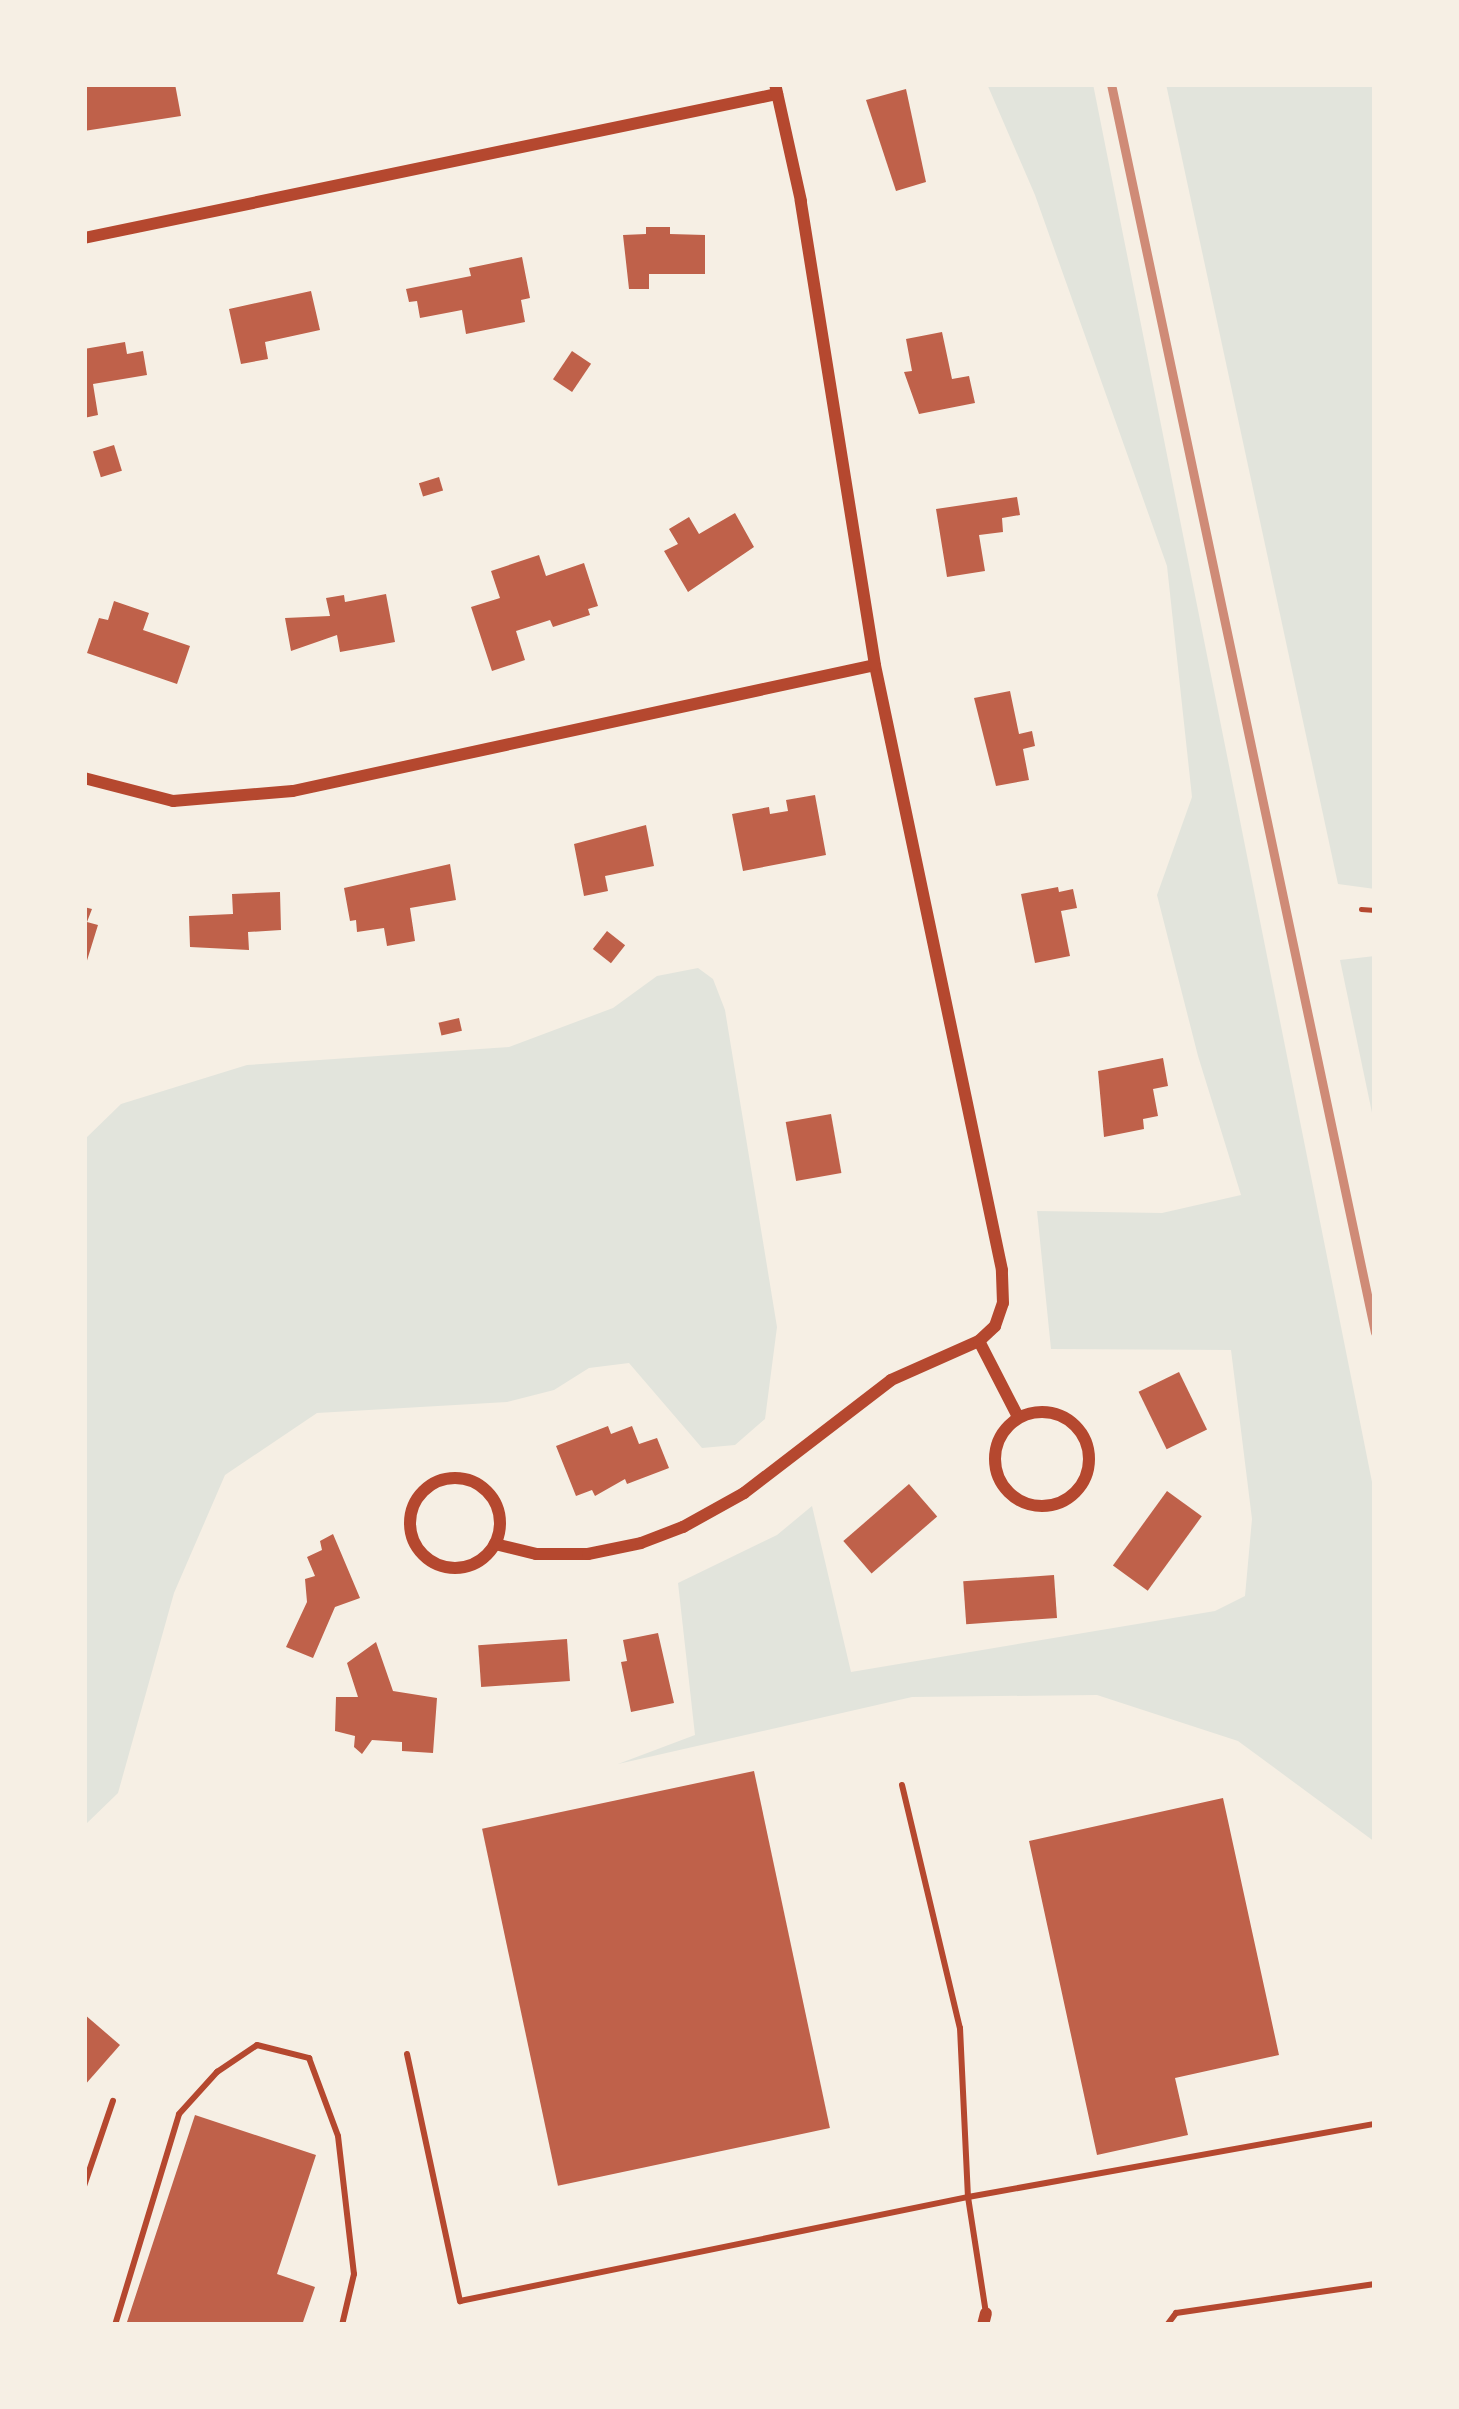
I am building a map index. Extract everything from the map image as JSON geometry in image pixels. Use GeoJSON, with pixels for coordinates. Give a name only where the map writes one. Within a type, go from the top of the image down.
{"type":"FeatureCollection","features":[{"type":"Feature","properties":{"kind":"street"},"geometry":{"type":"LineString","coordinates":[[84,238],[776,89],[801,201],[874,665],[1002,1270],[1003,1303],[995,1326],[980,1341],[891,1380],[745,1493],[683,1527],[641,1544],[588,1554],[536,1554],[495,1544]]}},
{"type":"Feature","properties":{"kind":"street"},"geometry":{"type":"LineString","coordinates":[[84,778],[173,801],[293,791],[874,665]]}},
{"type":"Feature","properties":{"kind":"street"},"geometry":{"type":"LineString","coordinates":[[980,1341],[1018,1417]]}},
{"type":"Feature","properties":{"kind":"street"},"geometry":{"type":"LineString","coordinates":[[1048,1411],[1074,1424],[1084,1436],[1089,1464],[1085,1479],[1064,1501],[1032,1506],[1017,1499],[996,1474],[997,1442],[1018,1417],[1048,1411]]}},
{"type":"Feature","properties":{"kind":"street"},"geometry":{"type":"LineString","coordinates":[[468,1480],[482,1487],[499,1513],[495,1544],[476,1564],[462,1568],[434,1564],[414,1544],[410,1530],[415,1502],[437,1481],[468,1480]]}},
{"type":"Feature","properties":{"kind":"lane"},"geometry":{"type":"LineString","coordinates":[[902,1785],[960,2028],[968,2197],[984,2319]]}},
{"type":"Feature","properties":{"kind":"lane"},"geometry":{"type":"LineString","coordinates":[[115,2325],[179,2114],[217,2072],[257,2045],[309,2057],[338,2136],[355,2274],[342,2325]]}},
{"type":"Feature","properties":{"kind":"lane"},"geometry":{"type":"LineString","coordinates":[[407,2054],[460,2301],[968,2197],[1375,2124]]}},
{"type":"Feature","properties":{"kind":"lane"},"geometry":{"type":"LineString","coordinates":[[84,2186],[113,2101]]}},
{"type":"Feature","properties":{"kind":"lane"},"geometry":{"type":"LineString","coordinates":[[1167,2325],[1176,2313],[1375,2284]]}},
{"type":"Feature","properties":{"kind":"path"},"geometry":{"type":"LineString","coordinates":[[1361,909],[1375,910]]}},
{"type":"Feature","properties":{"kind":"shaded area"},"geometry":{"type":"Polygon","coordinates":[[[987,84],[1093,84],[1375,1497],[1375,1842],[1238,1741],[1097,1695],[912,1697],[618,1764],[695,1735],[678,1583],[777,1535],[812,1506],[851,1672],[1215,1611],[1245,1596],[1252,1519],[1231,1350],[1051,1349],[1037,1211],[1162,1213],[1241,1195],[1198,1056],[1157,895],[1192,797],[1167,566],[1035,195],[987,84]]]}},
{"type":"Feature","properties":{"kind":"shaded area"},"geometry":{"type":"Polygon","coordinates":[[[1166,84],[1375,84],[1375,889],[1338,884],[1166,84]]]}},
{"type":"Feature","properties":{"kind":"shaded area"},"geometry":{"type":"Polygon","coordinates":[[[1375,956],[1375,1127],[1340,960],[1375,956]]]}},
{"type":"Feature","properties":{"kind":"shaded area"},"geometry":{"type":"Polygon","coordinates":[[[698,968],[713,979],[725,1010],[777,1327],[765,1419],[735,1445],[702,1448],[629,1363],[589,1368],[554,1390],[507,1402],[317,1413],[225,1475],[174,1593],[118,1793],[84,1826],[84,1140],[121,1104],[247,1065],[509,1047],[613,1008],[657,976],[698,968]]]}},
{"type":"Feature","properties":{"kind":"building"},"geometry":{"type":"Polygon","coordinates":[[[84,84],[175,84],[181,116],[84,131],[84,84]]]}},
{"type":"Feature","properties":{"kind":"building"},"geometry":{"type":"Polygon","coordinates":[[[906,89],[926,182],[896,191],[866,100],[906,89]]]}},
{"type":"Feature","properties":{"kind":"building"},"geometry":{"type":"Polygon","coordinates":[[[646,227],[670,227],[670,234],[705,235],[705,274],[649,274],[649,289],[629,289],[623,235],[646,234],[646,227]]]}},
{"type":"Feature","properties":{"kind":"building"},"geometry":{"type":"Polygon","coordinates":[[[522,257],[530,298],[521,300],[525,322],[466,334],[462,310],[420,318],[417,301],[409,302],[406,289],[471,276],[469,268],[522,257]]]}},
{"type":"Feature","properties":{"kind":"building"},"geometry":{"type":"Polygon","coordinates":[[[311,291],[320,330],[265,342],[268,359],[241,364],[229,309],[311,291]]]}},
{"type":"Feature","properties":{"kind":"building"},"geometry":{"type":"Polygon","coordinates":[[[942,332],[952,379],[969,376],[975,403],[919,414],[904,372],[912,371],[906,339],[942,332]]]}},
{"type":"Feature","properties":{"kind":"building"},"geometry":{"type":"Polygon","coordinates":[[[125,342],[127,354],[143,351],[147,375],[93,384],[98,415],[84,418],[84,349],[125,342]]]}},
{"type":"Feature","properties":{"kind":"building"},"geometry":{"type":"Polygon","coordinates":[[[572,351],[591,364],[572,392],[553,379],[572,351]]]}},
{"type":"Feature","properties":{"kind":"building"},"geometry":{"type":"Polygon","coordinates":[[[114,445],[122,471],[101,477],[93,451],[114,445]]]}},
{"type":"Feature","properties":{"kind":"building"},"geometry":{"type":"Polygon","coordinates":[[[439,477],[443,490],[423,497],[419,483],[439,477]]]}},
{"type":"Feature","properties":{"kind":"building"},"geometry":{"type":"Polygon","coordinates":[[[1017,497],[1020,515],[1002,518],[1003,532],[979,535],[985,571],[947,577],[936,509],[1017,497]]]}},
{"type":"Feature","properties":{"kind":"building"},"geometry":{"type":"Polygon","coordinates":[[[735,513],[754,547],[688,592],[664,551],[678,544],[669,529],[689,517],[699,534],[735,513]]]}},
{"type":"Feature","properties":{"kind":"building"},"geometry":{"type":"Polygon","coordinates":[[[539,555],[546,576],[584,563],[598,606],[588,609],[590,615],[553,627],[550,620],[516,631],[525,660],[492,671],[471,607],[500,598],[491,571],[539,555]]]}},
{"type":"Feature","properties":{"kind":"building"},"geometry":{"type":"Polygon","coordinates":[[[386,594],[395,642],[340,652],[337,635],[291,651],[285,618],[330,616],[326,598],[344,595],[345,602],[386,594]]]}},
{"type":"Feature","properties":{"kind":"building"},"geometry":{"type":"Polygon","coordinates":[[[114,601],[149,613],[143,630],[190,646],[177,684],[87,653],[99,618],[108,620],[114,601]]]}},
{"type":"Feature","properties":{"kind":"building"},"geometry":{"type":"Polygon","coordinates":[[[1010,691],[1019,734],[1032,731],[1035,746],[1023,749],[1029,780],[996,786],[974,698],[1010,691]]]}},
{"type":"Feature","properties":{"kind":"building"},"geometry":{"type":"Polygon","coordinates":[[[815,795],[826,855],[743,871],[732,814],[769,807],[770,814],[788,811],[786,800],[815,795]]]}},
{"type":"Feature","properties":{"kind":"building"},"geometry":{"type":"Polygon","coordinates":[[[646,825],[654,866],[605,876],[608,891],[584,896],[574,844],[646,825]]]}},
{"type":"Feature","properties":{"kind":"building"},"geometry":{"type":"Polygon","coordinates":[[[450,864],[456,900],[410,908],[415,941],[387,946],[384,928],[357,932],[344,888],[450,864]]]}},
{"type":"Feature","properties":{"kind":"building"},"geometry":{"type":"Polygon","coordinates":[[[1058,887],[1059,892],[1073,889],[1077,908],[1061,911],[1070,956],[1035,963],[1021,894],[1058,887]]]}},
{"type":"Feature","properties":{"kind":"building"},"geometry":{"type":"Polygon","coordinates":[[[280,892],[281,930],[248,932],[249,950],[190,947],[189,916],[233,914],[232,894],[280,892]]]}},
{"type":"Feature","properties":{"kind":"building"},"geometry":{"type":"Polygon","coordinates":[[[84,907],[92,909],[87,922],[98,925],[85,967],[84,907]]]}},
{"type":"Feature","properties":{"kind":"building"},"geometry":{"type":"Polygon","coordinates":[[[607,931],[625,945],[611,963],[593,949],[607,931]]]}},
{"type":"Feature","properties":{"kind":"building"},"geometry":{"type":"Polygon","coordinates":[[[459,1018],[462,1031],[441,1035],[439,1023],[459,1018]]]}},
{"type":"Feature","properties":{"kind":"building"},"geometry":{"type":"Polygon","coordinates":[[[1163,1058],[1168,1086],[1153,1089],[1158,1116],[1143,1119],[1144,1129],[1104,1137],[1098,1071],[1163,1058]]]}},
{"type":"Feature","properties":{"kind":"building"},"geometry":{"type":"Polygon","coordinates":[[[831,1114],[841,1173],[796,1181],[786,1122],[831,1114]]]}},
{"type":"Feature","properties":{"kind":"building"},"geometry":{"type":"Polygon","coordinates":[[[1179,1372],[1207,1430],[1167,1449],[1139,1392],[1179,1372]]]}},
{"type":"Feature","properties":{"kind":"building"},"geometry":{"type":"Polygon","coordinates":[[[608,1426],[611,1434],[632,1426],[639,1444],[657,1438],[669,1468],[627,1484],[625,1479],[595,1496],[592,1490],[576,1496],[556,1446],[608,1426]]]}},
{"type":"Feature","properties":{"kind":"building"},"geometry":{"type":"Polygon","coordinates":[[[909,1484],[937,1516],[872,1574],[843,1541],[909,1484]]]}},
{"type":"Feature","properties":{"kind":"building"},"geometry":{"type":"Polygon","coordinates":[[[1167,1491],[1202,1516],[1148,1591],[1113,1565],[1167,1491]]]}},
{"type":"Feature","properties":{"kind":"building"},"geometry":{"type":"Polygon","coordinates":[[[333,1534],[360,1598],[335,1607],[313,1658],[286,1647],[307,1602],[305,1579],[315,1576],[307,1557],[322,1550],[320,1541],[333,1534]]]}},
{"type":"Feature","properties":{"kind":"building"},"geometry":{"type":"Polygon","coordinates":[[[1054,1575],[1057,1618],[966,1624],[963,1581],[1054,1575]]]}},
{"type":"Feature","properties":{"kind":"building"},"geometry":{"type":"Polygon","coordinates":[[[658,1633],[674,1703],[631,1712],[621,1662],[627,1661],[623,1640],[658,1633]]]}},
{"type":"Feature","properties":{"kind":"building"},"geometry":{"type":"Polygon","coordinates":[[[567,1639],[570,1681],[481,1687],[478,1645],[567,1639]]]}},
{"type":"Feature","properties":{"kind":"building"},"geometry":{"type":"Polygon","coordinates":[[[376,1642],[393,1691],[437,1698],[433,1753],[402,1751],[402,1742],[372,1740],[362,1754],[354,1747],[355,1736],[335,1731],[336,1697],[358,1697],[347,1663],[376,1642]]]}},
{"type":"Feature","properties":{"kind":"building"},"geometry":{"type":"Polygon","coordinates":[[[754,1771],[830,2128],[558,2186],[482,1829],[754,1771]]]}},
{"type":"Feature","properties":{"kind":"building"},"geometry":{"type":"Polygon","coordinates":[[[1223,1798],[1279,2055],[1175,2078],[1188,2135],[1097,2155],[1029,1841],[1223,1798]]]}},
{"type":"Feature","properties":{"kind":"building"},"geometry":{"type":"Polygon","coordinates":[[[84,2014],[120,2045],[84,2086],[84,2014]]]}},
{"type":"Feature","properties":{"kind":"building"},"geometry":{"type":"Polygon","coordinates":[[[195,2115],[316,2155],[277,2274],[315,2287],[302,2325],[126,2325],[195,2115]]]}},
{"type":"Feature","properties":{"kind":"railway"},"geometry":{"type":"LineString","coordinates":[[1111,84],[1375,1332]]}}]}
